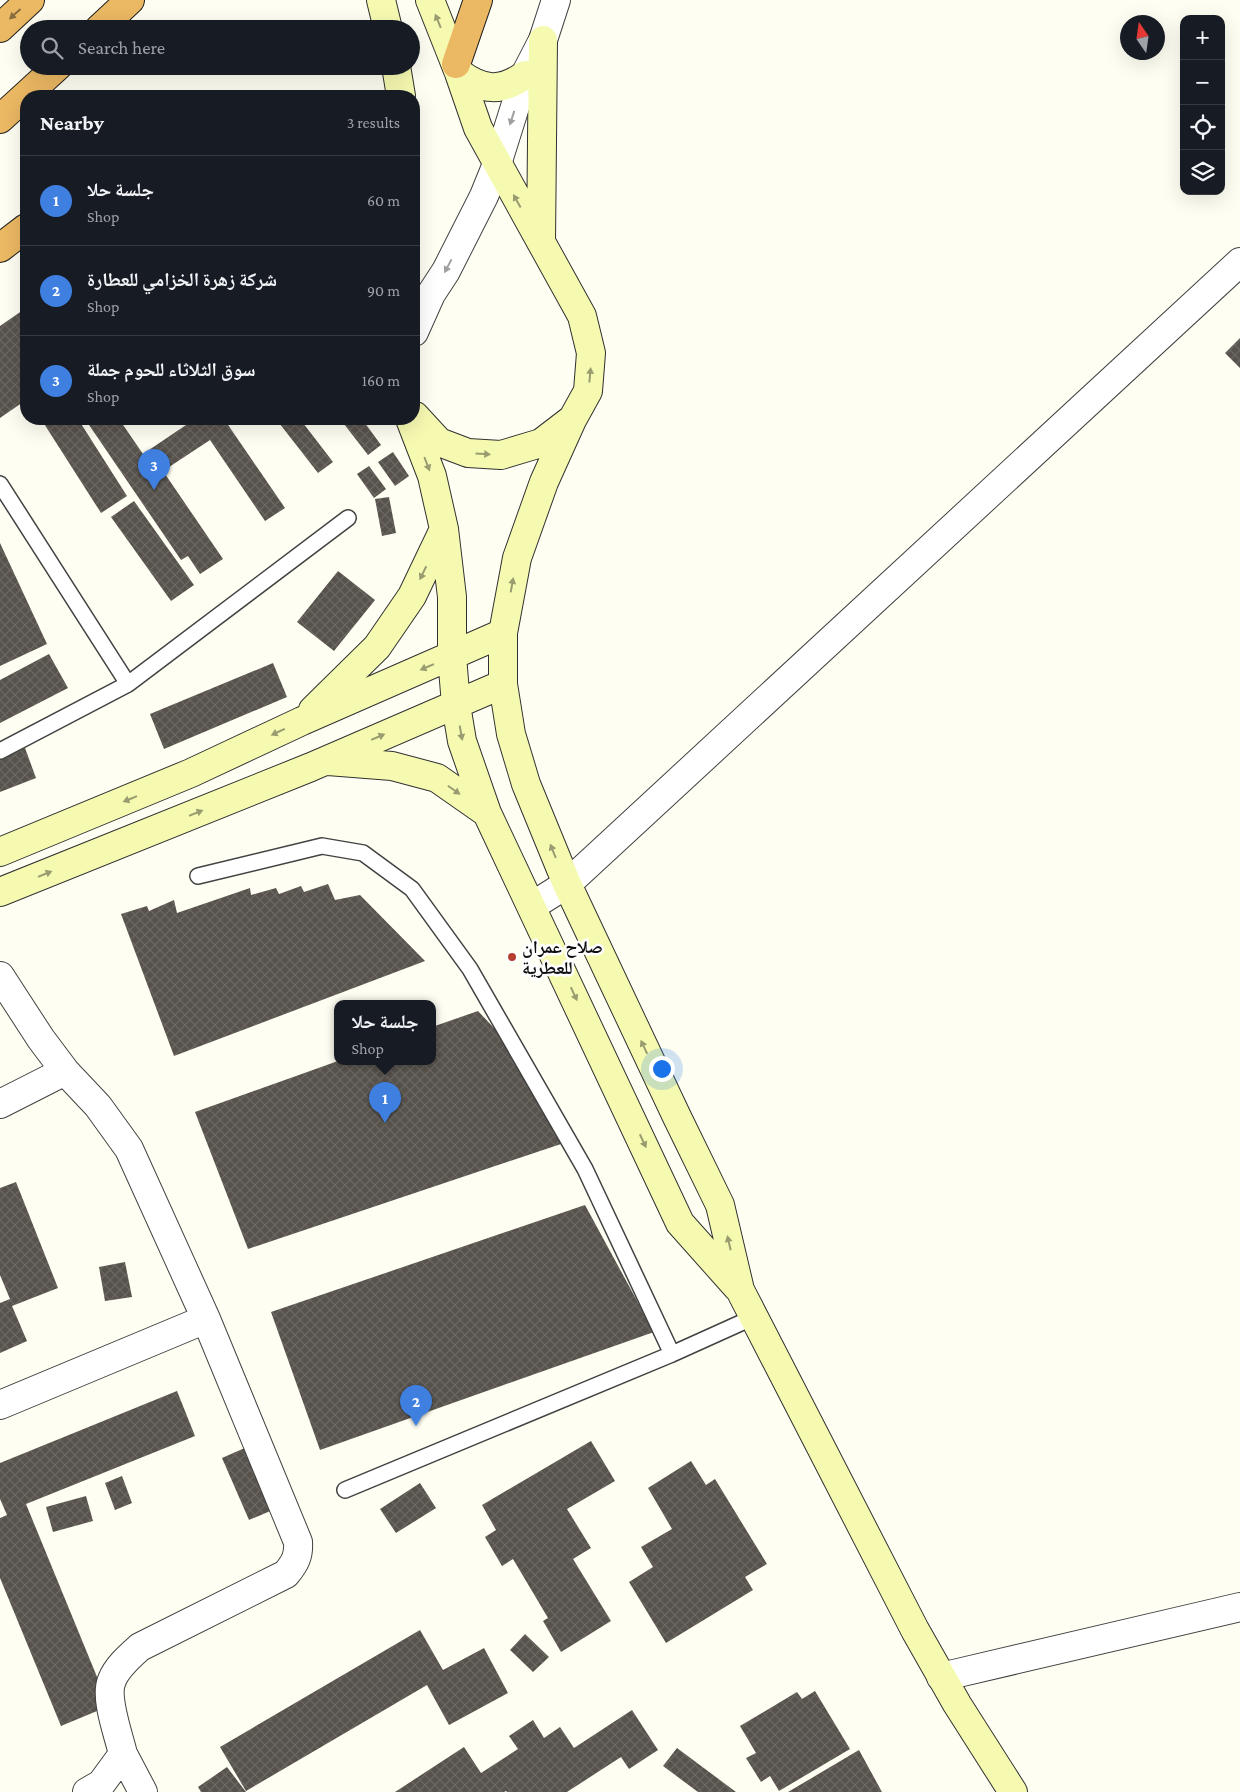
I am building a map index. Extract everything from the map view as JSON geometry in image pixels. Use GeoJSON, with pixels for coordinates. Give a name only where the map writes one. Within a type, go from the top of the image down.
{"type":"FeatureCollection","features":[{"type":"Feature","properties":{"kind":"highway"},"geometry":{"type":"LineString","coordinates":[[0,28],[30,0]]}},
{"type":"Feature","properties":{"kind":"highway"},"geometry":{"type":"LineString","coordinates":[[109,20],[130,0]]}},
{"type":"Feature","properties":{"kind":"highway"},"geometry":{"type":"LineString","coordinates":[[457,69],[478,0]]}},
{"type":"Feature","properties":{"kind":"highway"},"geometry":{"type":"LineString","coordinates":[[32,90],[48,75]]}},
{"type":"Feature","properties":{"kind":"highway"},"geometry":{"type":"LineString","coordinates":[[0,119],[20,101]]}},
{"type":"Feature","properties":{"kind":"highway"},"geometry":{"type":"LineString","coordinates":[[0,248],[20,233]]}},
{"type":"Feature","properties":{"kind":"street"},"geometry":{"type":"LineString","coordinates":[[381,0],[386,20]]}},
{"type":"Feature","properties":{"kind":"street"},"geometry":{"type":"LineString","coordinates":[[430,0],[478,128],[582,316],[592,353],[588,391],[572,420],[544,482],[517,558],[503,633],[503,684],[511,734],[526,784],[567,884],[720,1205],[740,1290],[915,1630],[956,1704],[1013,1792]]}},
{"type":"Feature","properties":{"kind":"street"},"geometry":{"type":"LineString","coordinates":[[420,319],[431,294],[446,271],[484,196],[497,164],[525,75],[543,40],[556,0]]}},
{"type":"Feature","properties":{"kind":"street"},"geometry":{"type":"LineString","coordinates":[[541,244],[543,40]]}},
{"type":"Feature","properties":{"kind":"street"},"geometry":{"type":"LineString","coordinates":[[457,69],[471,82],[484,87],[499,87],[513,84],[525,75]]}},
{"type":"Feature","properties":{"kind":"street"},"geometry":{"type":"LineString","coordinates":[[398,75],[400,90]]}},
{"type":"Feature","properties":{"kind":"street"},"geometry":{"type":"LineString","coordinates":[[532,906],[567,884],[1240,262]]}},
{"type":"Feature","properties":{"kind":"street"},"geometry":{"type":"LineString","coordinates":[[420,421],[439,442],[468,453],[501,455],[541,443],[572,420]]}},
{"type":"Feature","properties":{"kind":"street"},"geometry":{"type":"LineString","coordinates":[[412,425],[432,476],[444,529],[452,597],[452,656],[456,705],[462,741],[487,813],[680,1223],[740,1290]]}},
{"type":"Feature","properties":{"kind":"street"},"geometry":{"type":"LineString","coordinates":[[302,721],[378,647],[412,596],[444,529]]}},
{"type":"Feature","properties":{"kind":"street"},"geometry":{"type":"LineString","coordinates":[[0,852],[192,773],[302,721],[503,633]]}},
{"type":"Feature","properties":{"kind":"street"},"geometry":{"type":"LineString","coordinates":[[0,892],[310,767],[503,684]]}},
{"type":"Feature","properties":{"kind":"street"},"geometry":{"type":"LineString","coordinates":[[324,760],[392,766],[437,778],[487,813]]}},
{"type":"Feature","properties":{"kind":"street"},"geometry":{"type":"LineString","coordinates":[[0,976],[65,1071],[98,1106],[129,1149],[206,1318],[298,1542],[298,1553],[294,1564],[286,1574],[140,1646],[111,1680],[109,1695],[123,1754],[143,1792]]}},
{"type":"Feature","properties":{"kind":"street"},"geometry":{"type":"LineString","coordinates":[[0,1104],[65,1071]]}},
{"type":"Feature","properties":{"kind":"street"},"geometry":{"type":"LineString","coordinates":[[0,1405],[206,1318]]}},
{"type":"Feature","properties":{"kind":"street"},"geometry":{"type":"LineString","coordinates":[[942,1677],[1240,1607]]}},
{"type":"Feature","properties":{"kind":"street"},"geometry":{"type":"LineString","coordinates":[[87,1792],[101,1784],[123,1754]]}},
{"type":"Feature","properties":{"kind":"lane"},"geometry":{"type":"LineString","coordinates":[[0,484],[128,684]]}},
{"type":"Feature","properties":{"kind":"lane"},"geometry":{"type":"LineString","coordinates":[[0,751],[128,684],[348,518]]}},
{"type":"Feature","properties":{"kind":"lane"},"geometry":{"type":"LineString","coordinates":[[198,876],[322,846],[363,853],[412,889],[470,969],[586,1169],[672,1354]]}},
{"type":"Feature","properties":{"kind":"lane"},"geometry":{"type":"LineString","coordinates":[[345,1490],[672,1354],[754,1317]]}},
{"type":"Feature","properties":{"kind":"building"},"geometry":{"type":"Polygon","coordinates":[[[20,312],[20,404],[0,418],[0,326],[20,312]]]}},
{"type":"Feature","properties":{"kind":"building"},"geometry":{"type":"Polygon","coordinates":[[[1240,338],[1240,368],[1225,353],[1240,338]]]}},
{"type":"Feature","properties":{"kind":"building"},"geometry":{"type":"Polygon","coordinates":[[[45,425],[82,425],[127,496],[101,513],[45,425]]]}},
{"type":"Feature","properties":{"kind":"building"},"geometry":{"type":"Polygon","coordinates":[[[89,425],[123,425],[143,454],[186,425],[228,425],[285,508],[265,521],[210,440],[163,471],[223,559],[200,574],[188,556],[181,560],[89,425]]]}},
{"type":"Feature","properties":{"kind":"building"},"geometry":{"type":"Polygon","coordinates":[[[281,425],[305,425],[333,462],[318,473],[281,425]]]}},
{"type":"Feature","properties":{"kind":"building"},"geometry":{"type":"Polygon","coordinates":[[[345,425],[366,425],[381,445],[368,455],[345,425]]]}},
{"type":"Feature","properties":{"kind":"building"},"geometry":{"type":"Polygon","coordinates":[[[393,452],[409,476],[395,486],[378,462],[393,452]]]}},
{"type":"Feature","properties":{"kind":"building"},"geometry":{"type":"Polygon","coordinates":[[[369,466],[386,489],[374,498],[357,474],[369,466]]]}},
{"type":"Feature","properties":{"kind":"building"},"geometry":{"type":"Polygon","coordinates":[[[389,497],[396,533],[382,536],[375,499],[389,497]]]}},
{"type":"Feature","properties":{"kind":"building"},"geometry":{"type":"Polygon","coordinates":[[[134,501],[194,585],[171,601],[111,517],[134,501]]]}},
{"type":"Feature","properties":{"kind":"building"},"geometry":{"type":"Polygon","coordinates":[[[0,543],[47,644],[0,666],[0,543]]]}},
{"type":"Feature","properties":{"kind":"building"},"geometry":{"type":"Polygon","coordinates":[[[338,571],[375,600],[334,651],[297,622],[338,571]]]}},
{"type":"Feature","properties":{"kind":"building"},"geometry":{"type":"Polygon","coordinates":[[[49,654],[68,688],[0,723],[0,680],[49,654]]]}},
{"type":"Feature","properties":{"kind":"building"},"geometry":{"type":"Polygon","coordinates":[[[273,663],[287,697],[164,749],[150,714],[273,663]]]}},
{"type":"Feature","properties":{"kind":"building"},"geometry":{"type":"Polygon","coordinates":[[[25,748],[36,778],[0,792],[0,758],[25,748]]]}},
{"type":"Feature","properties":{"kind":"building"},"geometry":{"type":"Polygon","coordinates":[[[328,884],[335,900],[360,895],[425,961],[174,1056],[121,914],[147,906],[149,911],[174,900],[177,913],[250,888],[251,895],[276,888],[279,894],[301,886],[304,892],[328,884]]]}},
{"type":"Feature","properties":{"kind":"building"},"geometry":{"type":"Polygon","coordinates":[[[478,1011],[509,1044],[561,1144],[248,1249],[195,1112],[334,1062],[334,1065],[436,1065],[436,1026],[478,1011]]]}},
{"type":"Feature","properties":{"kind":"building"},"geometry":{"type":"Polygon","coordinates":[[[16,1182],[58,1288],[12,1306],[27,1341],[0,1353],[0,1303],[10,1299],[0,1275],[0,1188],[16,1182]]]}},
{"type":"Feature","properties":{"kind":"building"},"geometry":{"type":"Polygon","coordinates":[[[585,1205],[654,1332],[320,1450],[271,1312],[585,1205]]]}},
{"type":"Feature","properties":{"kind":"building"},"geometry":{"type":"Polygon","coordinates":[[[125,1262],[132,1297],[105,1301],[99,1267],[125,1262]]]}},
{"type":"Feature","properties":{"kind":"building"},"geometry":{"type":"Polygon","coordinates":[[[177,1391],[195,1436],[26,1504],[109,1706],[61,1726],[0,1578],[0,1518],[7,1515],[0,1499],[0,1463],[177,1391]]]}},
{"type":"Feature","properties":{"kind":"building"},"geometry":{"type":"Polygon","coordinates":[[[263,1440],[289,1503],[249,1520],[222,1458],[263,1440]]]}},
{"type":"Feature","properties":{"kind":"building"},"geometry":{"type":"Polygon","coordinates":[[[591,1441],[615,1481],[567,1509],[591,1548],[573,1559],[611,1621],[561,1652],[543,1621],[548,1618],[513,1559],[502,1566],[485,1537],[496,1530],[482,1505],[591,1441]]]}},
{"type":"Feature","properties":{"kind":"building"},"geometry":{"type":"Polygon","coordinates":[[[691,1461],[706,1485],[715,1479],[767,1564],[745,1577],[753,1590],[666,1643],[629,1582],[653,1567],[641,1547],[672,1529],[648,1488],[691,1461]]]}},
{"type":"Feature","properties":{"kind":"building"},"geometry":{"type":"Polygon","coordinates":[[[122,1476],[132,1503],[115,1510],[105,1483],[122,1476]]]}},
{"type":"Feature","properties":{"kind":"building"},"geometry":{"type":"Polygon","coordinates":[[[420,1483],[436,1508],[396,1533],[380,1509],[420,1483]]]}},
{"type":"Feature","properties":{"kind":"building"},"geometry":{"type":"Polygon","coordinates":[[[86,1496],[93,1521],[53,1532],[46,1507],[86,1496]]]}},
{"type":"Feature","properties":{"kind":"building"},"geometry":{"type":"Polygon","coordinates":[[[420,1630],[443,1670],[484,1648],[508,1693],[449,1725],[427,1685],[246,1791],[220,1747],[420,1630]]]}},
{"type":"Feature","properties":{"kind":"building"},"geometry":{"type":"Polygon","coordinates":[[[525,1634],[549,1657],[533,1672],[510,1650],[525,1634]]]}},
{"type":"Feature","properties":{"kind":"building"},"geometry":{"type":"Polygon","coordinates":[[[815,1691],[850,1749],[779,1791],[770,1776],[761,1782],[746,1758],[756,1753],[740,1726],[797,1692],[802,1699],[815,1691]]]}},
{"type":"Feature","properties":{"kind":"building"},"geometry":{"type":"Polygon","coordinates":[[[632,1710],[658,1750],[629,1769],[621,1757],[567,1792],[395,1792],[464,1747],[481,1773],[518,1749],[509,1736],[533,1720],[544,1738],[560,1727],[574,1748],[632,1710]]]}},
{"type":"Feature","properties":{"kind":"building"},"geometry":{"type":"Polygon","coordinates":[[[677,1748],[736,1792],[698,1792],[663,1766],[677,1748]]]}},
{"type":"Feature","properties":{"kind":"building"},"geometry":{"type":"Polygon","coordinates":[[[859,1750],[882,1792],[788,1792],[859,1750]]]}},
{"type":"Feature","properties":{"kind":"building"},"geometry":{"type":"Polygon","coordinates":[[[227,1767],[246,1792],[201,1792],[198,1787],[227,1767]]]}},
{"type":"Feature","properties":{"kind":"place","name":"سوق الثلاثاء للحوم جملة"},"geometry":{"type":"Point","coordinates":[154,490]}},
{"type":"Feature","properties":{"kind":"place","name":"صلاح عمران للعطرية"},"geometry":{"type":"Point","coordinates":[512,957]}},
{"type":"Feature","properties":{"kind":"place","name":"جلسة حلا"},"geometry":{"type":"Point","coordinates":[385,1123]}},
{"type":"Feature","properties":{"kind":"place","name":"شركة زهرة الخزامي للعطارة"},"geometry":{"type":"Point","coordinates":[416,1426]}}]}
